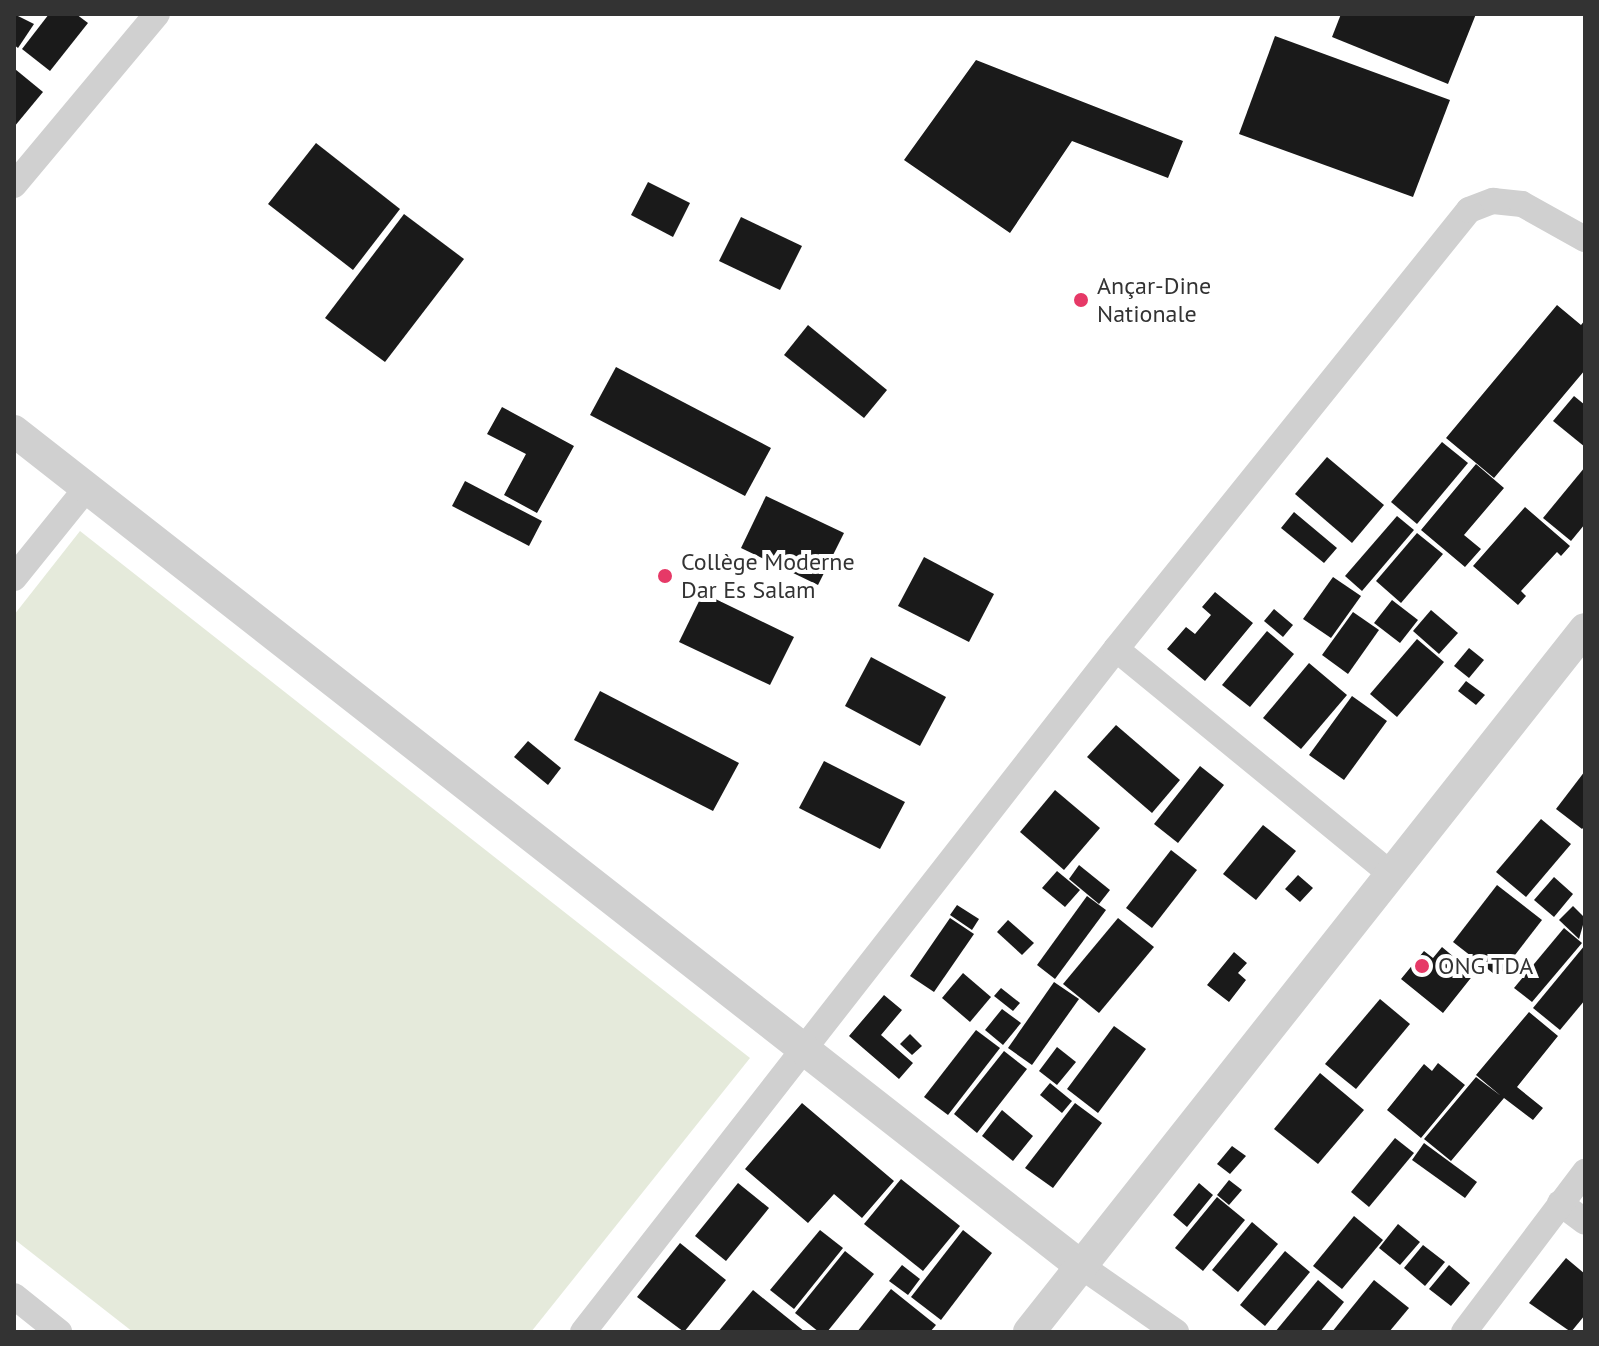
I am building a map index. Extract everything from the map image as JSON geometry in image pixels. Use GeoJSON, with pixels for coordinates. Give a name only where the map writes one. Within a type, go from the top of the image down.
{"type":"FeatureCollection","features":[{"type":"Feature","properties":{"kind":"street"},"geometry":{"type":"LineString","coordinates":[[14,185],[157,14]]}},
{"type":"Feature","properties":{"kind":"street"},"geometry":{"type":"LineString","coordinates":[[583,1332],[804,1053],[1116,649],[1469,210],[1493,201],[1522,204],[1585,239]]}},
{"type":"Feature","properties":{"kind":"street"},"geometry":{"type":"LineString","coordinates":[[14,431],[85,490],[804,1053],[1081,1266],[1176,1332]]}},
{"type":"Feature","properties":{"kind":"street"},"geometry":{"type":"LineString","coordinates":[[14,578],[85,490]]}},
{"type":"Feature","properties":{"kind":"street"},"geometry":{"type":"LineString","coordinates":[[1029,1332],[1585,629]]}},
{"type":"Feature","properties":{"kind":"street"},"geometry":{"type":"LineString","coordinates":[[1116,649],[1391,874]]}},
{"type":"Feature","properties":{"kind":"street"},"geometry":{"type":"LineString","coordinates":[[1464,1332],[1585,1172]]}},
{"type":"Feature","properties":{"kind":"street"},"geometry":{"type":"LineString","coordinates":[[1560,1203],[1585,1222]]}},
{"type":"Feature","properties":{"kind":"street"},"geometry":{"type":"LineString","coordinates":[[14,1296],[59,1332]]}},
{"type":"Feature","properties":{"kind":"shaded area"},"geometry":{"type":"Polygon","coordinates":[[[80,531],[750,1058],[531,1332],[133,1332],[14,1239],[14,615],[80,531]]]}},
{"type":"Feature","properties":{"kind":"building"},"geometry":{"type":"Polygon","coordinates":[[[14,14],[34,24],[18,48],[14,45],[14,14]]]}},
{"type":"Feature","properties":{"kind":"building"},"geometry":{"type":"Polygon","coordinates":[[[49,14],[76,14],[88,23],[50,71],[22,49],[49,14]]]}},
{"type":"Feature","properties":{"kind":"building"},"geometry":{"type":"Polygon","coordinates":[[[1341,14],[1476,14],[1448,84],[1332,37],[1341,14]]]}},
{"type":"Feature","properties":{"kind":"building"},"geometry":{"type":"Polygon","coordinates":[[[1275,36],[1450,100],[1413,197],[1239,134],[1275,36]]]}},
{"type":"Feature","properties":{"kind":"building"},"geometry":{"type":"Polygon","coordinates":[[[976,60],[1183,141],[1168,178],[1072,141],[1010,233],[904,160],[976,60]]]}},
{"type":"Feature","properties":{"kind":"building"},"geometry":{"type":"Polygon","coordinates":[[[14,71],[43,92],[14,127],[14,71]]]}},
{"type":"Feature","properties":{"kind":"building"},"geometry":{"type":"Polygon","coordinates":[[[316,143],[400,209],[353,270],[268,204],[316,143]]]}},
{"type":"Feature","properties":{"kind":"building"},"geometry":{"type":"Polygon","coordinates":[[[648,182],[690,203],[673,237],[631,215],[648,182]]]}},
{"type":"Feature","properties":{"kind":"building"},"geometry":{"type":"Polygon","coordinates":[[[404,214],[464,259],[385,362],[325,318],[404,214]]]}},
{"type":"Feature","properties":{"kind":"building"},"geometry":{"type":"Polygon","coordinates":[[[741,217],[802,246],[780,290],[719,261],[741,217]]]}},
{"type":"Feature","properties":{"kind":"building"},"geometry":{"type":"Polygon","coordinates":[[[1557,305],[1581,325],[1585,320],[1585,370],[1494,478],[1446,438],[1557,305]]]}},
{"type":"Feature","properties":{"kind":"building"},"geometry":{"type":"Polygon","coordinates":[[[808,325],[887,390],[864,418],[784,355],[808,325]]]}},
{"type":"Feature","properties":{"kind":"building"},"geometry":{"type":"Polygon","coordinates":[[[616,367],[771,448],[745,496],[590,415],[616,367]]]}},
{"type":"Feature","properties":{"kind":"building"},"geometry":{"type":"Polygon","coordinates":[[[1574,396],[1585,405],[1585,447],[1553,421],[1574,396]]]}},
{"type":"Feature","properties":{"kind":"building"},"geometry":{"type":"Polygon","coordinates":[[[502,407],[574,446],[537,513],[504,495],[526,454],[487,434],[502,407]]]}},
{"type":"Feature","properties":{"kind":"building"},"geometry":{"type":"Polygon","coordinates":[[[1442,442],[1468,463],[1417,524],[1391,502],[1442,442]]]}},
{"type":"Feature","properties":{"kind":"building"},"geometry":{"type":"Polygon","coordinates":[[[1327,457],[1384,505],[1352,543],[1295,494],[1327,457]]]}},
{"type":"Feature","properties":{"kind":"building"},"geometry":{"type":"Polygon","coordinates":[[[1476,464],[1504,488],[1464,535],[1481,549],[1465,567],[1421,530],[1476,464]]]}},
{"type":"Feature","properties":{"kind":"building"},"geometry":{"type":"Polygon","coordinates":[[[1585,467],[1585,524],[1571,541],[1543,518],[1585,467]]]}},
{"type":"Feature","properties":{"kind":"building"},"geometry":{"type":"Polygon","coordinates":[[[465,481],[542,521],[529,546],[452,506],[465,481]]]}},
{"type":"Feature","properties":{"kind":"building"},"geometry":{"type":"Polygon","coordinates":[[[766,496],[844,533],[818,585],[741,548],[766,496]]]}},
{"type":"Feature","properties":{"kind":"building"},"geometry":{"type":"Polygon","coordinates":[[[1525,507],[1570,546],[1561,556],[1557,552],[1521,591],[1526,596],[1518,605],[1473,566],[1525,507]]]}},
{"type":"Feature","properties":{"kind":"building"},"geometry":{"type":"Polygon","coordinates":[[[1294,512],[1337,548],[1324,563],[1281,528],[1294,512]]]}},
{"type":"Feature","properties":{"kind":"building"},"geometry":{"type":"Polygon","coordinates":[[[1397,516],[1414,530],[1362,591],[1345,576],[1397,516]]]}},
{"type":"Feature","properties":{"kind":"building"},"geometry":{"type":"Polygon","coordinates":[[[1417,533],[1443,554],[1401,603],[1376,581],[1417,533]]]}},
{"type":"Feature","properties":{"kind":"building"},"geometry":{"type":"Polygon","coordinates":[[[924,557],[994,594],[969,642],[898,606],[924,557]]]}},
{"type":"Feature","properties":{"kind":"building"},"geometry":{"type":"Polygon","coordinates":[[[1333,577],[1361,596],[1331,638],[1303,619],[1333,577]]]}},
{"type":"Feature","properties":{"kind":"building"},"geometry":{"type":"Polygon","coordinates":[[[1215,592],[1253,623],[1205,681],[1167,649],[1186,627],[1195,634],[1211,615],[1202,607],[1215,592]]]}},
{"type":"Feature","properties":{"kind":"building"},"geometry":{"type":"Polygon","coordinates":[[[703,593],[794,637],[770,685],[679,642],[703,593]]]}},
{"type":"Feature","properties":{"kind":"building"},"geometry":{"type":"Polygon","coordinates":[[[1392,600],[1418,620],[1400,643],[1374,623],[1392,600]]]}},
{"type":"Feature","properties":{"kind":"building"},"geometry":{"type":"Polygon","coordinates":[[[1274,609],[1293,625],[1283,637],[1264,621],[1274,609]]]}},
{"type":"Feature","properties":{"kind":"building"},"geometry":{"type":"Polygon","coordinates":[[[1431,610],[1458,633],[1439,654],[1413,631],[1431,610]]]}},
{"type":"Feature","properties":{"kind":"building"},"geometry":{"type":"Polygon","coordinates":[[[1353,612],[1379,630],[1348,674],[1322,655],[1353,612]]]}},
{"type":"Feature","properties":{"kind":"building"},"geometry":{"type":"Polygon","coordinates":[[[1267,631],[1294,654],[1250,707],[1222,685],[1267,631]]]}},
{"type":"Feature","properties":{"kind":"building"},"geometry":{"type":"Polygon","coordinates":[[[1417,639],[1444,662],[1397,717],[1370,694],[1417,639]]]}},
{"type":"Feature","properties":{"kind":"building"},"geometry":{"type":"Polygon","coordinates":[[[1469,648],[1484,660],[1469,678],[1454,666],[1469,648]]]}},
{"type":"Feature","properties":{"kind":"building"},"geometry":{"type":"Polygon","coordinates":[[[871,657],[946,697],[920,746],[845,706],[871,657]]]}},
{"type":"Feature","properties":{"kind":"building"},"geometry":{"type":"Polygon","coordinates":[[[1309,663],[1347,695],[1301,749],[1263,718],[1309,663]]]}},
{"type":"Feature","properties":{"kind":"building"},"geometry":{"type":"Polygon","coordinates":[[[1466,681],[1485,695],[1476,705],[1458,691],[1466,681]]]}},
{"type":"Feature","properties":{"kind":"building"},"geometry":{"type":"Polygon","coordinates":[[[600,691],[739,763],[713,811],[574,740],[600,691]]]}},
{"type":"Feature","properties":{"kind":"building"},"geometry":{"type":"Polygon","coordinates":[[[1352,696],[1387,721],[1344,780],[1309,755],[1352,696]]]}},
{"type":"Feature","properties":{"kind":"building"},"geometry":{"type":"Polygon","coordinates":[[[1116,725],[1180,780],[1152,813],[1087,757],[1116,725]]]}},
{"type":"Feature","properties":{"kind":"building"},"geometry":{"type":"Polygon","coordinates":[[[528,741],[561,768],[548,785],[514,757],[528,741]]]}},
{"type":"Feature","properties":{"kind":"building"},"geometry":{"type":"Polygon","coordinates":[[[824,761],[905,802],[880,849],[799,808],[824,761]]]}},
{"type":"Feature","properties":{"kind":"building"},"geometry":{"type":"Polygon","coordinates":[[[1200,766],[1224,785],[1178,843],[1154,824],[1200,766]]]}},
{"type":"Feature","properties":{"kind":"building"},"geometry":{"type":"Polygon","coordinates":[[[1585,771],[1585,826],[1582,829],[1556,809],[1585,771]]]}},
{"type":"Feature","properties":{"kind":"building"},"geometry":{"type":"Polygon","coordinates":[[[1055,790],[1100,828],[1064,870],[1020,832],[1055,790]]]}},
{"type":"Feature","properties":{"kind":"building"},"geometry":{"type":"Polygon","coordinates":[[[1541,819],[1571,844],[1526,897],[1496,872],[1541,819]]]}},
{"type":"Feature","properties":{"kind":"building"},"geometry":{"type":"Polygon","coordinates":[[[1263,825],[1296,851],[1256,900],[1223,874],[1263,825]]]}},
{"type":"Feature","properties":{"kind":"building"},"geometry":{"type":"Polygon","coordinates":[[[1171,850],[1197,870],[1152,928],[1126,908],[1171,850]]]}},
{"type":"Feature","properties":{"kind":"building"},"geometry":{"type":"Polygon","coordinates":[[[1079,865],[1110,890],[1099,904],[1069,879],[1079,865]]]}},
{"type":"Feature","properties":{"kind":"building"},"geometry":{"type":"Polygon","coordinates":[[[1057,871],[1080,890],[1065,907],[1042,888],[1057,871]]]}},
{"type":"Feature","properties":{"kind":"building"},"geometry":{"type":"Polygon","coordinates":[[[1298,875],[1313,888],[1300,902],[1285,889],[1298,875]]]}},
{"type":"Feature","properties":{"kind":"building"},"geometry":{"type":"Polygon","coordinates":[[[1554,877],[1573,894],[1554,917],[1534,900],[1554,877]]]}},
{"type":"Feature","properties":{"kind":"building"},"geometry":{"type":"Polygon","coordinates":[[[1497,885],[1542,920],[1498,977],[1453,942],[1497,885]]]}},
{"type":"Feature","properties":{"kind":"building"},"geometry":{"type":"Polygon","coordinates":[[[1087,896],[1106,910],[1055,979],[1037,965],[1087,896]]]}},
{"type":"Feature","properties":{"kind":"building"},"geometry":{"type":"Polygon","coordinates":[[[957,905],[979,919],[972,930],[950,915],[957,905]]]}},
{"type":"Feature","properties":{"kind":"building"},"geometry":{"type":"Polygon","coordinates":[[[1573,906],[1585,918],[1579,939],[1559,920],[1573,906]]]}},
{"type":"Feature","properties":{"kind":"building"},"geometry":{"type":"Polygon","coordinates":[[[950,918],[974,934],[934,992],[910,976],[950,918]]]}},
{"type":"Feature","properties":{"kind":"building"},"geometry":{"type":"Polygon","coordinates":[[[1118,918],[1154,947],[1099,1013],[1063,984],[1118,918]]]}},
{"type":"Feature","properties":{"kind":"building"},"geometry":{"type":"Polygon","coordinates":[[[1008,920],[1034,943],[1022,955],[997,932],[1008,920]]]}},
{"type":"Feature","properties":{"kind":"building"},"geometry":{"type":"Polygon","coordinates":[[[1564,928],[1582,943],[1532,1002],[1514,988],[1564,928]]]}},
{"type":"Feature","properties":{"kind":"building"},"geometry":{"type":"Polygon","coordinates":[[[1585,945],[1585,1000],[1560,1030],[1533,1008],[1585,945]]]}},
{"type":"Feature","properties":{"kind":"building"},"geometry":{"type":"Polygon","coordinates":[[[1442,947],[1474,974],[1443,1013],[1401,979],[1424,951],[1433,958],[1442,947]]]}},
{"type":"Feature","properties":{"kind":"building"},"geometry":{"type":"Polygon","coordinates":[[[1234,952],[1247,963],[1238,973],[1246,980],[1229,1002],[1207,985],[1234,952]]]}},
{"type":"Feature","properties":{"kind":"building"},"geometry":{"type":"Polygon","coordinates":[[[963,973],[991,997],[970,1022],[942,998],[963,973]]]}},
{"type":"Feature","properties":{"kind":"building"},"geometry":{"type":"Polygon","coordinates":[[[1054,982],[1079,999],[1032,1065],[1008,1048],[1054,982]]]}},
{"type":"Feature","properties":{"kind":"building"},"geometry":{"type":"Polygon","coordinates":[[[1001,988],[1020,1003],[1013,1011],[994,996],[1001,988]]]}},
{"type":"Feature","properties":{"kind":"building"},"geometry":{"type":"Polygon","coordinates":[[[884,995],[902,1010],[881,1035],[913,1063],[899,1079],[849,1036],[884,995]]]}},
{"type":"Feature","properties":{"kind":"building"},"geometry":{"type":"Polygon","coordinates":[[[1380,999],[1410,1024],[1356,1089],[1325,1064],[1380,999]]]}},
{"type":"Feature","properties":{"kind":"building"},"geometry":{"type":"Polygon","coordinates":[[[1002,1009],[1021,1023],[1003,1045],[985,1030],[1002,1009]]]}},
{"type":"Feature","properties":{"kind":"building"},"geometry":{"type":"Polygon","coordinates":[[[1529,1012],[1558,1036],[1517,1087],[1543,1108],[1533,1120],[1504,1098],[1451,1161],[1424,1139],[1476,1077],[1501,1096],[1476,1075],[1529,1012]]]}},
{"type":"Feature","properties":{"kind":"building"},"geometry":{"type":"Polygon","coordinates":[[[1114,1026],[1146,1049],[1098,1113],[1067,1089],[1114,1026]]]}},
{"type":"Feature","properties":{"kind":"building"},"geometry":{"type":"Polygon","coordinates":[[[976,1030],[1000,1048],[948,1115],[924,1097],[976,1030]]]}},
{"type":"Feature","properties":{"kind":"building"},"geometry":{"type":"Polygon","coordinates":[[[910,1034],[922,1046],[912,1055],[900,1044],[910,1034]]]}},
{"type":"Feature","properties":{"kind":"building"},"geometry":{"type":"Polygon","coordinates":[[[1057,1047],[1076,1062],[1057,1085],[1039,1071],[1057,1047]]]}},
{"type":"Feature","properties":{"kind":"building"},"geometry":{"type":"Polygon","coordinates":[[[1004,1051],[1027,1069],[977,1133],[954,1114],[1004,1051]]]}},
{"type":"Feature","properties":{"kind":"building"},"geometry":{"type":"Polygon","coordinates":[[[1438,1063],[1465,1085],[1421,1138],[1387,1110],[1424,1064],[1432,1071],[1438,1063]]]}},
{"type":"Feature","properties":{"kind":"building"},"geometry":{"type":"Polygon","coordinates":[[[1320,1073],[1364,1110],[1318,1164],[1274,1129],[1320,1073]]]}},
{"type":"Feature","properties":{"kind":"building"},"geometry":{"type":"Polygon","coordinates":[[[1050,1083],[1072,1101],[1062,1113],[1040,1095],[1050,1083]]]}},
{"type":"Feature","properties":{"kind":"building"},"geometry":{"type":"Polygon","coordinates":[[[802,1103],[894,1181],[862,1218],[834,1194],[808,1223],[745,1169],[802,1103]]]}},
{"type":"Feature","properties":{"kind":"building"},"geometry":{"type":"Polygon","coordinates":[[[1075,1103],[1102,1123],[1053,1188],[1025,1168],[1075,1103]]]}},
{"type":"Feature","properties":{"kind":"building"},"geometry":{"type":"Polygon","coordinates":[[[1002,1110],[1033,1136],[1013,1161],[982,1136],[1002,1110]]]}},
{"type":"Feature","properties":{"kind":"building"},"geometry":{"type":"Polygon","coordinates":[[[1395,1138],[1414,1153],[1369,1207],[1351,1192],[1395,1138]]]}},
{"type":"Feature","properties":{"kind":"building"},"geometry":{"type":"Polygon","coordinates":[[[1424,1143],[1477,1182],[1465,1198],[1412,1160],[1424,1143]]]}},
{"type":"Feature","properties":{"kind":"building"},"geometry":{"type":"Polygon","coordinates":[[[1232,1146],[1246,1156],[1230,1174],[1217,1164],[1232,1146]]]}},
{"type":"Feature","properties":{"kind":"building"},"geometry":{"type":"Polygon","coordinates":[[[901,1179],[960,1226],[923,1271],[864,1224],[901,1179]]]}},
{"type":"Feature","properties":{"kind":"building"},"geometry":{"type":"Polygon","coordinates":[[[1229,1180],[1242,1190],[1229,1205],[1217,1195],[1229,1180]]]}},
{"type":"Feature","properties":{"kind":"building"},"geometry":{"type":"Polygon","coordinates":[[[738,1183],[769,1208],[726,1261],[695,1236],[738,1183]]]}},
{"type":"Feature","properties":{"kind":"building"},"geometry":{"type":"Polygon","coordinates":[[[1199,1183],[1213,1195],[1187,1227],[1173,1215],[1199,1183]]]}},
{"type":"Feature","properties":{"kind":"building"},"geometry":{"type":"Polygon","coordinates":[[[1217,1197],[1245,1220],[1203,1271],[1175,1248],[1217,1197]]]}},
{"type":"Feature","properties":{"kind":"building"},"geometry":{"type":"Polygon","coordinates":[[[1354,1216],[1383,1240],[1342,1289],[1313,1266],[1354,1216]]]}},
{"type":"Feature","properties":{"kind":"building"},"geometry":{"type":"Polygon","coordinates":[[[1252,1222],[1278,1244],[1238,1292],[1212,1270],[1252,1222]]]}},
{"type":"Feature","properties":{"kind":"building"},"geometry":{"type":"Polygon","coordinates":[[[1398,1224],[1420,1242],[1400,1265],[1379,1248],[1398,1224]]]}},
{"type":"Feature","properties":{"kind":"building"},"geometry":{"type":"Polygon","coordinates":[[[820,1230],[843,1248],[794,1309],[770,1290],[820,1230]]]}},
{"type":"Feature","properties":{"kind":"building"},"geometry":{"type":"Polygon","coordinates":[[[963,1230],[992,1253],[941,1320],[911,1297],[963,1230]]]}},
{"type":"Feature","properties":{"kind":"building"},"geometry":{"type":"Polygon","coordinates":[[[680,1243],[726,1280],[684,1332],[637,1297],[680,1243]]]}},
{"type":"Feature","properties":{"kind":"building"},"geometry":{"type":"Polygon","coordinates":[[[1423,1245],[1445,1262],[1425,1286],[1404,1268],[1423,1245]]]}},
{"type":"Feature","properties":{"kind":"building"},"geometry":{"type":"Polygon","coordinates":[[[845,1251],[874,1274],[827,1332],[819,1332],[795,1313],[845,1251]]]}},
{"type":"Feature","properties":{"kind":"building"},"geometry":{"type":"Polygon","coordinates":[[[1285,1251],[1310,1272],[1265,1326],[1240,1305],[1285,1251]]]}},
{"type":"Feature","properties":{"kind":"building"},"geometry":{"type":"Polygon","coordinates":[[[1566,1258],[1585,1274],[1585,1315],[1571,1332],[1529,1303],[1566,1258]]]}},
{"type":"Feature","properties":{"kind":"building"},"geometry":{"type":"Polygon","coordinates":[[[902,1265],[920,1279],[908,1295],[889,1281],[902,1265]]]}},
{"type":"Feature","properties":{"kind":"building"},"geometry":{"type":"Polygon","coordinates":[[[1449,1265],[1470,1283],[1451,1306],[1429,1289],[1449,1265]]]}},
{"type":"Feature","properties":{"kind":"building"},"geometry":{"type":"Polygon","coordinates":[[[1318,1280],[1344,1302],[1320,1332],[1275,1332],[1318,1280]]]}},
{"type":"Feature","properties":{"kind":"building"},"geometry":{"type":"Polygon","coordinates":[[[1374,1280],[1409,1308],[1389,1332],[1332,1332],[1374,1280]]]}},
{"type":"Feature","properties":{"kind":"building"},"geometry":{"type":"Polygon","coordinates":[[[891,1289],[936,1325],[930,1332],[857,1332],[891,1289]]]}},
{"type":"Feature","properties":{"kind":"building"},"geometry":{"type":"Polygon","coordinates":[[[753,1290],[805,1332],[718,1332],[753,1290]]]}},
{"type":"Feature","properties":{"kind":"place","name":"Ançar-Dine Nationale"},"geometry":{"type":"Point","coordinates":[1081,300]}},
{"type":"Feature","properties":{"kind":"place","name":"Collège Moderne Dar Es Salam"},"geometry":{"type":"Point","coordinates":[665,576]}},
{"type":"Feature","properties":{"kind":"place","name":"ONG TDA"},"geometry":{"type":"Point","coordinates":[1422,966]}}]}
